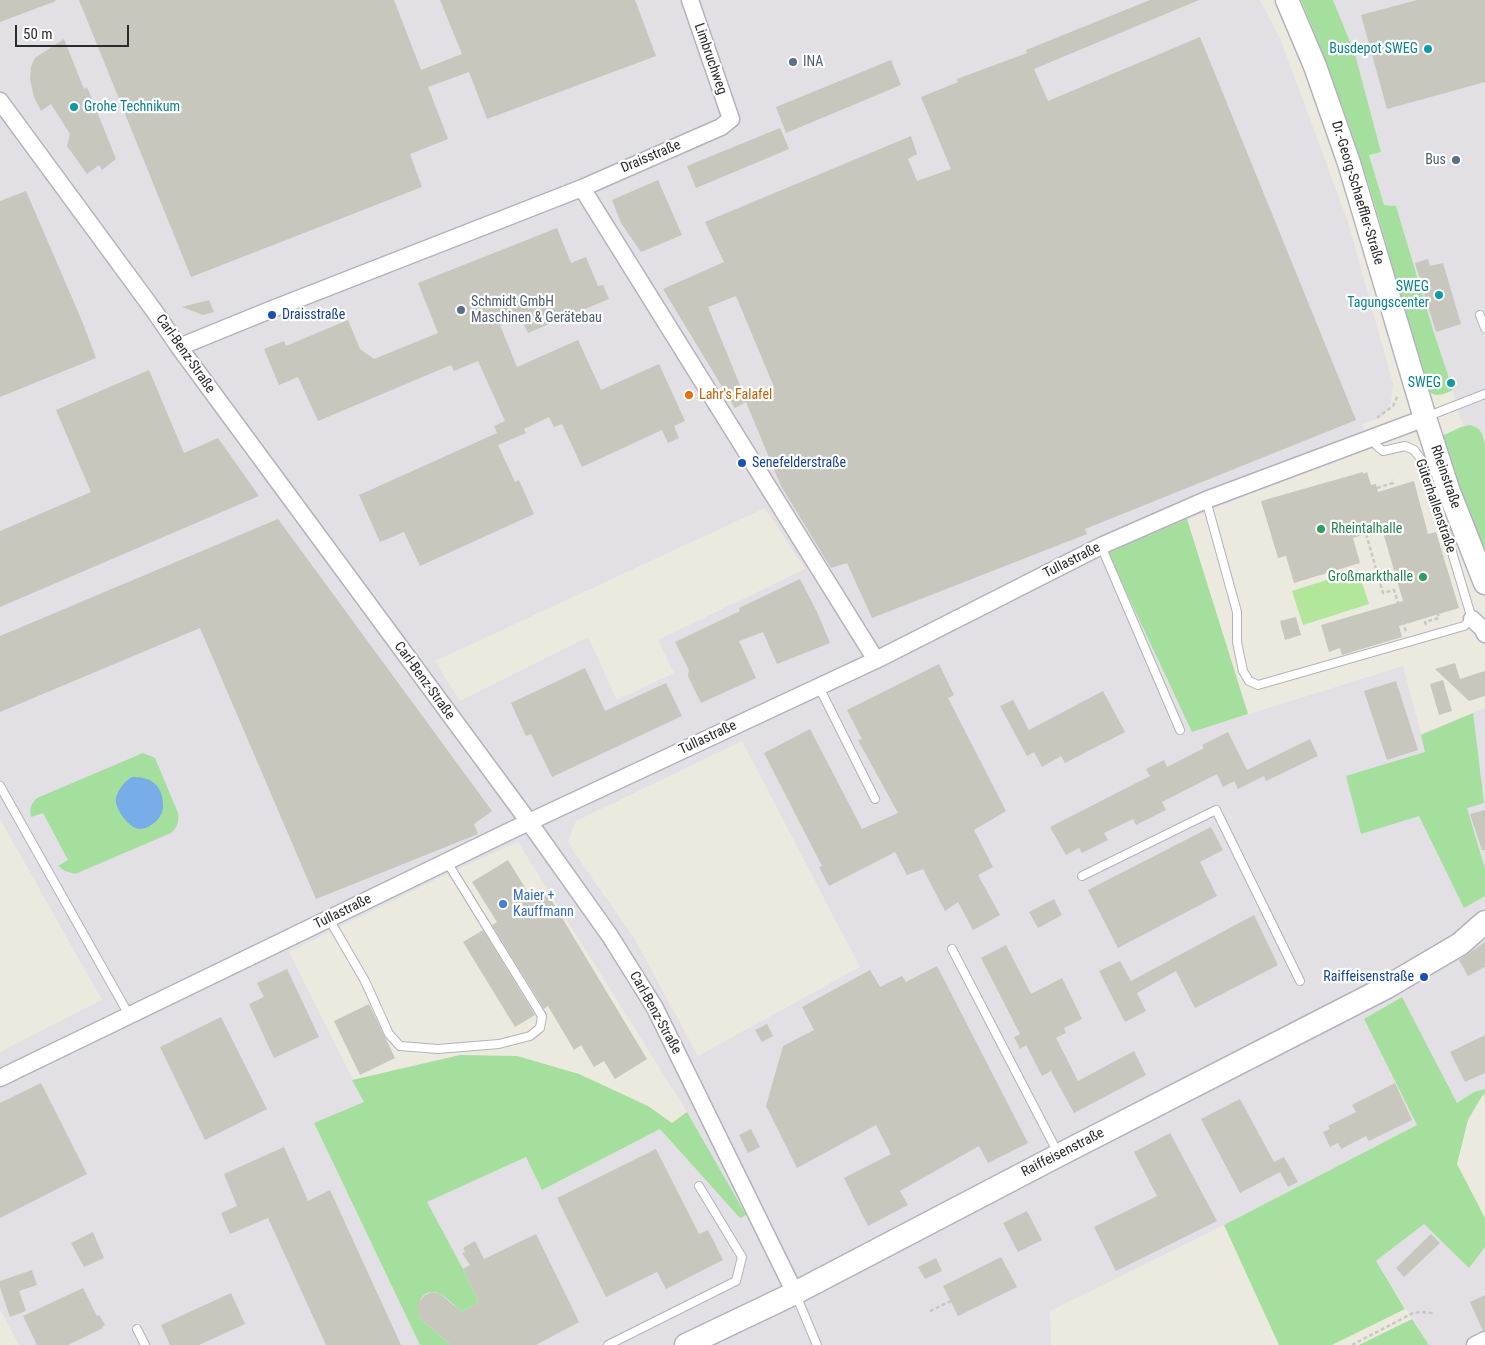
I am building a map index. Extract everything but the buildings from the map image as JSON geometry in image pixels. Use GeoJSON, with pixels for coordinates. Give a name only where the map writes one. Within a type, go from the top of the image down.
{"type":"FeatureCollection","features":[{"type":"Feature","properties":{"kind":"street","name":"Limbruchweg"},"geometry":{"type":"LineString","coordinates":[[690,0],[730,119]]}},
{"type":"Feature","properties":{"kind":"street","name":"Dr.-Georg-Schaeffler-Straße"},"geometry":{"type":"LineString","coordinates":[[1286,0],[1315,66],[1349,163],[1424,418]]}},
{"type":"Feature","properties":{"kind":"street","name":"Carl-Benz-Straße"},"geometry":{"type":"LineString","coordinates":[[0,102],[529,822],[610,936],[655,1008],[795,1293]]}},
{"type":"Feature","properties":{"kind":"street","name":"Draisstraße"},"geometry":{"type":"LineString","coordinates":[[179,347],[582,188],[721,127],[730,119]]}},
{"type":"Feature","properties":{"kind":"street"},"geometry":{"type":"LineString","coordinates":[[582,188],[876,660]]}},
{"type":"Feature","properties":{"kind":"street","name":"Tullastraße"},"geometry":{"type":"LineString","coordinates":[[0,1078],[529,822],[876,660],[1101,546],[1206,500],[1424,418]]}},
{"type":"Feature","properties":{"kind":"street","name":"Rheinstraße"},"geometry":{"type":"LineString","coordinates":[[1424,418],[1448,489],[1485,583]]}},
{"type":"Feature","properties":{"kind":"street","name":"Rheinstraße"},"geometry":{"type":"LineString","coordinates":[[1466,536],[1485,564]]}},
{"type":"Feature","properties":{"kind":"street","name":"Güterhallenstraße"},"geometry":{"type":"LineString","coordinates":[[1472,619],[1482,628],[1485,634]]}},
{"type":"Feature","properties":{"kind":"street","name":"Raiffeisenstraße"},"geometry":{"type":"LineString","coordinates":[[686,1345],[795,1293],[1059,1155],[1387,988],[1460,944],[1485,922]]}},
{"type":"Feature","properties":{"kind":"street"},"geometry":{"type":"LineString","coordinates":[[1475,1345],[1485,1340]]}},
{"type":"Feature","properties":{"kind":"lane"},"geometry":{"type":"LineString","coordinates":[[1480,315],[1485,328]]}},
{"type":"Feature","properties":{"kind":"lane"},"geometry":{"type":"LineString","coordinates":[[1424,418],[1485,394]]}},
{"type":"Feature","properties":{"kind":"lane","name":"Güterhallenstraße"},"geometry":{"type":"LineString","coordinates":[[1372,439],[1382,451],[1405,446],[1414,450],[1422,458],[1472,619]]}},
{"type":"Feature","properties":{"kind":"lane"},"geometry":{"type":"LineString","coordinates":[[1206,500],[1237,612],[1237,642],[1243,672],[1249,681],[1258,685],[1464,626],[1472,619]]}},
{"type":"Feature","properties":{"kind":"lane"},"geometry":{"type":"LineString","coordinates":[[1101,546],[1180,730]]}},
{"type":"Feature","properties":{"kind":"lane"},"geometry":{"type":"LineString","coordinates":[[818,687],[875,799]]}},
{"type":"Feature","properties":{"kind":"lane"},"geometry":{"type":"LineString","coordinates":[[0,786],[129,1015]]}},
{"type":"Feature","properties":{"kind":"lane"},"geometry":{"type":"LineString","coordinates":[[1082,876],[1216,810],[1300,981]]}},
{"type":"Feature","properties":{"kind":"lane"},"geometry":{"type":"LineString","coordinates":[[329,919],[365,981],[389,1034],[400,1046],[438,1049],[500,1044],[530,1036],[540,1028],[542,1016],[447,862]]}},
{"type":"Feature","properties":{"kind":"lane"},"geometry":{"type":"LineString","coordinates":[[952,949],[1059,1155]]}},
{"type":"Feature","properties":{"kind":"lane"},"geometry":{"type":"LineString","coordinates":[[608,1345],[736,1281],[742,1257],[699,1186]]}},
{"type":"Feature","properties":{"kind":"lane"},"geometry":{"type":"LineString","coordinates":[[795,1293],[817,1345]]}},
{"type":"Feature","properties":{"kind":"lane"},"geometry":{"type":"LineString","coordinates":[[137,1329],[145,1345]]}},
{"type":"Feature","properties":{"kind":"path"},"geometry":{"type":"LineString","coordinates":[[1377,488],[1393,483],[1392,480]]}},
{"type":"Feature","properties":{"kind":"path"},"geometry":{"type":"LineString","coordinates":[[1366,534],[1383,593],[1394,590],[1400,609]]}},
{"type":"Feature","properties":{"kind":"path"},"geometry":{"type":"LineString","coordinates":[[1425,622],[1439,618],[1438,614]]}},
{"type":"Feature","properties":{"kind":"path"},"geometry":{"type":"LineString","coordinates":[[930,1311],[950,1301]]}},
{"type":"Feature","properties":{"kind":"path"},"geometry":{"type":"LineString","coordinates":[[1352,1345],[1413,1313],[1433,1313]]}},
{"type":"Feature","properties":{"kind":"shaded area"},"geometry":{"type":"Polygon","coordinates":[[[0,0],[1260,0],[1281,41],[1348,222],[1393,384],[1391,402],[1384,415],[1362,425],[1373,445],[1299,473],[1109,553],[1192,732],[1403,666],[1421,734],[1485,708],[1485,1089],[1474,1092],[1457,1103],[1402,997],[1364,1019],[1417,1125],[1224,1225],[1050,1311],[1051,1345],[451,1345],[421,1319],[418,1313],[418,1303],[425,1295],[432,1292],[446,1298],[463,1269],[426,1202],[526,1157],[543,1190],[660,1129],[740,1217],[745,1215],[687,1112],[518,842],[447,874],[289,952],[364,1102],[314,1124],[420,1345],[19,1345],[0,1309],[0,1052],[102,1000],[0,819],[0,0]],[[765,508],[435,661],[460,701],[588,637],[617,700],[674,673],[658,640],[805,569],[765,508]],[[742,741],[576,821],[568,841],[634,938],[698,1056],[860,967],[742,741]]]}},
{"type":"Feature","properties":{"kind":"shaded area","name":"SWEG"},"geometry":{"type":"Polygon","coordinates":[[[1333,0],[1485,0],[1485,480],[1456,406],[1453,390],[1396,206],[1384,205],[1369,155],[1381,151],[1355,54],[1333,0]]]}},
{"type":"Feature","properties":{"kind":"shaded area"},"geometry":{"type":"Polygon","coordinates":[[[1424,1224],[1469,1268],[1485,1247],[1485,1345],[1429,1345],[1376,1261],[1424,1224]]]}},
{"type":"Feature","properties":{"kind":"green space"},"geometry":{"type":"Polygon","coordinates":[[[1301,0],[1333,0],[1355,54],[1381,152],[1369,155],[1384,205],[1396,206],[1453,390],[1444,394],[1434,395],[1426,386],[1364,169],[1334,84],[1301,0]]]}},
{"type":"Feature","properties":{"kind":"green space"},"geometry":{"type":"Polygon","coordinates":[[[1470,425],[1481,432],[1485,444],[1485,549],[1458,490],[1444,448],[1444,435],[1470,425]]]}},
{"type":"Feature","properties":{"kind":"green space"},"geometry":{"type":"Polygon","coordinates":[[[1187,519],[1248,714],[1192,732],[1108,553],[1187,519]]]}},
{"type":"Feature","properties":{"kind":"green space"},"geometry":{"type":"Polygon","coordinates":[[[1358,570],[1369,604],[1303,625],[1292,591],[1358,570]]]}},
{"type":"Feature","properties":{"kind":"green space"},"geometry":{"type":"Polygon","coordinates":[[[1473,713],[1484,803],[1467,808],[1485,869],[1485,896],[1464,908],[1419,816],[1361,834],[1346,776],[1425,752],[1421,735],[1473,713]]]}},
{"type":"Feature","properties":{"kind":"green space"},"geometry":{"type":"Polygon","coordinates":[[[143,753],[155,758],[178,813],[177,826],[171,833],[75,874],[65,871],[58,866],[68,860],[43,813],[31,817],[30,809],[33,802],[37,798],[143,753]]]}},
{"type":"Feature","properties":{"kind":"green space"},"geometry":{"type":"Polygon","coordinates":[[[1402,997],[1457,1103],[1474,1092],[1485,1089],[1485,1094],[1468,1120],[1457,1164],[1485,1218],[1485,1247],[1469,1268],[1424,1224],[1376,1261],[1405,1309],[1332,1345],[1279,1345],[1224,1225],[1417,1125],[1364,1019],[1402,997]]]}},
{"type":"Feature","properties":{"kind":"green space"},"geometry":{"type":"Polygon","coordinates":[[[460,1055],[517,1056],[579,1074],[648,1106],[672,1123],[687,1112],[746,1215],[740,1218],[660,1129],[542,1190],[526,1157],[427,1202],[479,1302],[462,1312],[440,1294],[429,1292],[425,1294],[419,1302],[418,1308],[421,1319],[451,1345],[420,1345],[314,1123],[364,1102],[352,1080],[460,1055]]]}},
{"type":"Feature","properties":{"kind":"green space"},"geometry":{"type":"Polygon","coordinates":[[[1412,1319],[1429,1345],[1359,1345],[1412,1319]]]}},
{"type":"Feature","properties":{"kind":"water"},"geometry":{"type":"Polygon","coordinates":[[[132,777],[145,778],[151,781],[159,788],[163,800],[163,807],[159,818],[149,826],[140,829],[131,826],[127,822],[117,807],[116,802],[120,788],[132,777]]]}},
{"type":"Feature","properties":{"kind":"place","name":"Busdepot SWEG"},"geometry":{"type":"Point","coordinates":[1428,49]}},
{"type":"Feature","properties":{"kind":"place","name":"INA"},"geometry":{"type":"Point","coordinates":[793,62]}},
{"type":"Feature","properties":{"kind":"place","name":"Grohe Technikum"},"geometry":{"type":"Point","coordinates":[74,107]}},
{"type":"Feature","properties":{"kind":"place","name":"Bus"},"geometry":{"type":"Point","coordinates":[1456,160]}},
{"type":"Feature","properties":{"kind":"place","name":"SWEG Tagungscenter"},"geometry":{"type":"Point","coordinates":[1439,295]}},
{"type":"Feature","properties":{"kind":"place","name":"Schmidt GmbH Maschinen & Gerätebau"},"geometry":{"type":"Point","coordinates":[461,310]}},
{"type":"Feature","properties":{"kind":"place","name":"Draisstraße"},"geometry":{"type":"Point","coordinates":[272,315]}},
{"type":"Feature","properties":{"kind":"place","name":"SWEG"},"geometry":{"type":"Point","coordinates":[1451,383]}},
{"type":"Feature","properties":{"kind":"place","name":"Lahr's Falafel"},"geometry":{"type":"Point","coordinates":[689,395]}},
{"type":"Feature","properties":{"kind":"place","name":"Senefelderstraße"},"geometry":{"type":"Point","coordinates":[742,463]}},
{"type":"Feature","properties":{"kind":"place","name":"Rheintalhalle"},"geometry":{"type":"Point","coordinates":[1321,529]}},
{"type":"Feature","properties":{"kind":"place","name":"Großmarkthalle"},"geometry":{"type":"Point","coordinates":[1423,577]}},
{"type":"Feature","properties":{"kind":"place","name":"Maier + Kauffmann"},"geometry":{"type":"Point","coordinates":[503,904]}},
{"type":"Feature","properties":{"kind":"place","name":"Raiffeisenstraße"},"geometry":{"type":"Point","coordinates":[1424,977]}}]}
